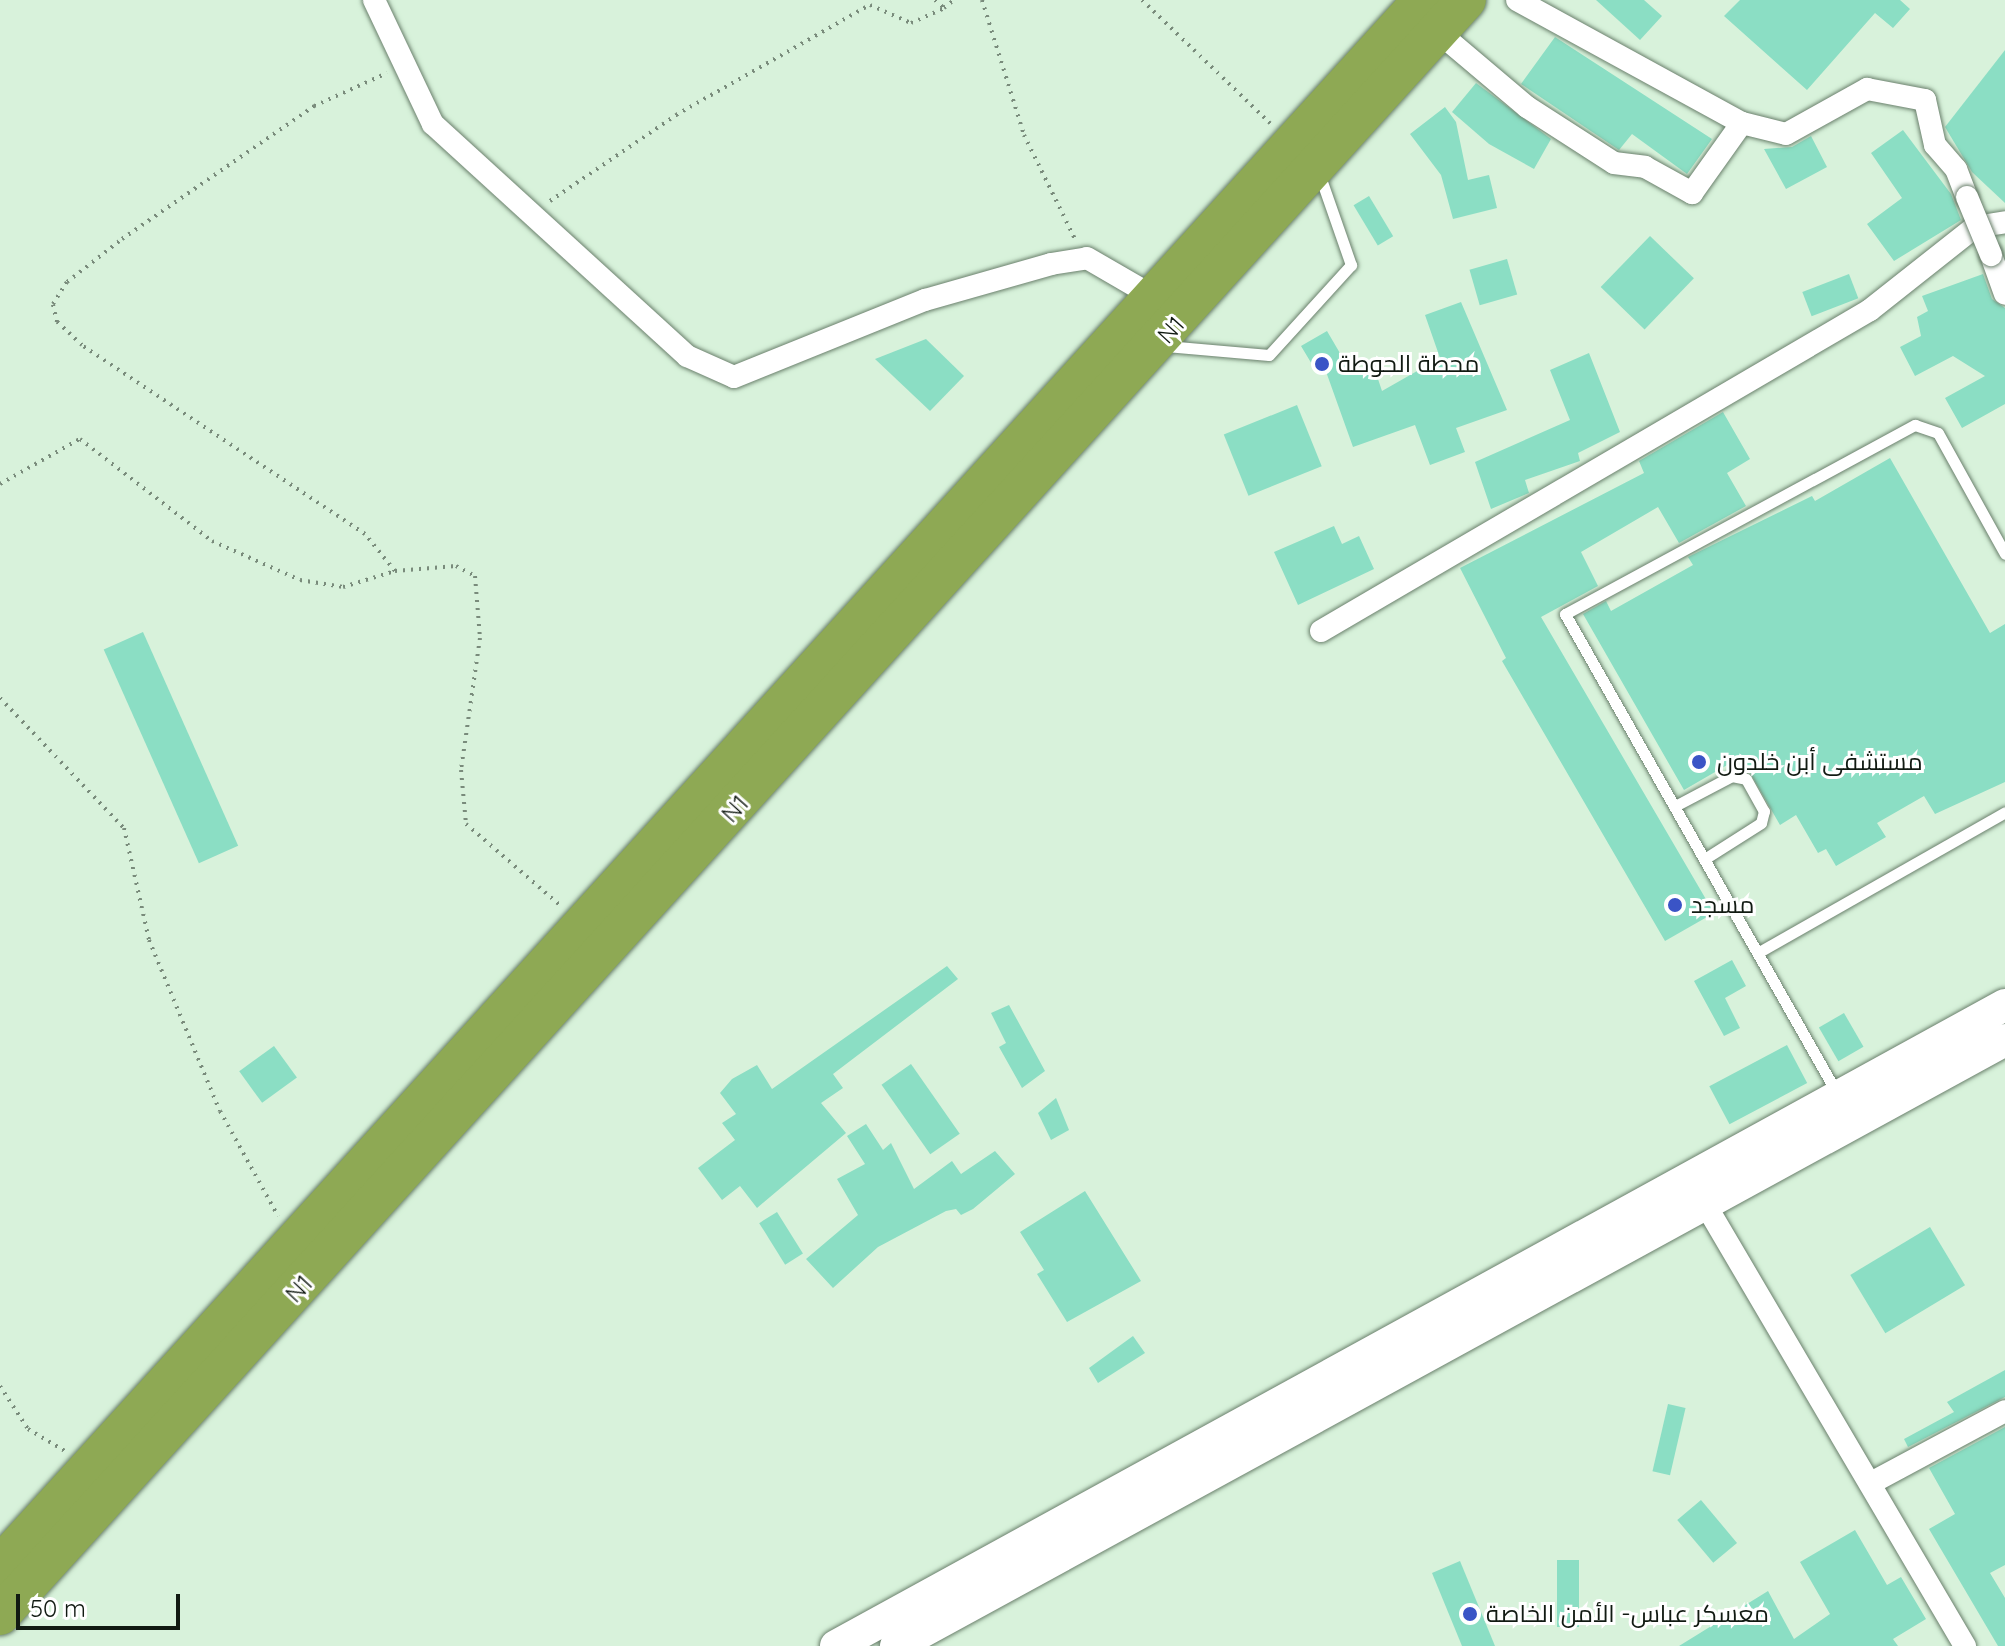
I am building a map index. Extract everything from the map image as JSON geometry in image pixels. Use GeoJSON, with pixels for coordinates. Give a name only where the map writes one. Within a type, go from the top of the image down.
{"type":"FeatureCollection","features":[{"type":"Feature","properties":{"kind":"highway","name":"N1"},"geometry":{"type":"LineString","coordinates":[[0,1615],[1158,345],[1305,156],[1430,16],[1466,0]]}},
{"type":"Feature","properties":{"kind":"highway","name":"N1"},"geometry":{"type":"LineString","coordinates":[[0,1566],[1156,298],[1305,156]]}},
{"type":"Feature","properties":{"kind":"main road"},"geometry":{"type":"LineString","coordinates":[[896,1646],[1698,1192],[1840,1099],[2005,1005]]}},
{"type":"Feature","properties":{"kind":"main road"},"geometry":{"type":"LineString","coordinates":[[836,1646],[1698,1192],[1997,1048]]}},
{"type":"Feature","properties":{"kind":"street"},"geometry":{"type":"LineString","coordinates":[[374,0],[433,124],[534,211],[687,356],[734,377],[925,300],[1087,258],[1156,298]]}},
{"type":"Feature","properties":{"kind":"street"},"geometry":{"type":"LineString","coordinates":[[1517,0],[1742,123],[1786,134],[1867,89],[1925,100],[1935,145],[1956,169],[2005,294]]}},
{"type":"Feature","properties":{"kind":"street"},"geometry":{"type":"LineString","coordinates":[[1430,16],[1527,107],[1614,163],[1645,167],[1692,193],[1742,123]]}},
{"type":"Feature","properties":{"kind":"street"},"geometry":{"type":"LineString","coordinates":[[1321,631],[1870,310],[1975,227],[2005,222]]}},
{"type":"Feature","properties":{"kind":"street"},"geometry":{"type":"LineString","coordinates":[[1698,1192],[1871,1483],[1958,1644]]}},
{"type":"Feature","properties":{"kind":"street"},"geometry":{"type":"LineString","coordinates":[[1871,1483],[2005,1411]]}},
{"type":"Feature","properties":{"kind":"lane"},"geometry":{"type":"LineString","coordinates":[[1158,345],[1269,355],[1351,265],[1305,156]]}},
{"type":"Feature","properties":{"kind":"lane"},"geometry":{"type":"LineString","coordinates":[[1840,1099],[1565,614],[1915,425],[1938,433],[2005,554]]}},
{"type":"Feature","properties":{"kind":"lane"},"geometry":{"type":"LineString","coordinates":[[1675,806],[1732,776],[1746,779],[1752,789],[1764,811],[1761,823],[1706,858]]}},
{"type":"Feature","properties":{"kind":"lane"},"geometry":{"type":"LineString","coordinates":[[1759,952],[2005,812]]}},
{"type":"Feature","properties":{"kind":"path"},"geometry":{"type":"LineString","coordinates":[[935,0],[944,8]]}},
{"type":"Feature","properties":{"kind":"path"},"geometry":{"type":"LineString","coordinates":[[534,211],[676,115],[870,5],[911,23],[954,0]]}},
{"type":"Feature","properties":{"kind":"path"},"geometry":{"type":"LineString","coordinates":[[982,0],[1024,135],[1058,213],[1087,258]]}},
{"type":"Feature","properties":{"kind":"path"},"geometry":{"type":"LineString","coordinates":[[1142,0],[1305,156]]}},
{"type":"Feature","properties":{"kind":"path"},"geometry":{"type":"LineString","coordinates":[[395,571],[365,534],[82,345],[57,322],[53,304],[67,282],[122,239],[314,106],[404,65]]}},
{"type":"Feature","properties":{"kind":"path"},"geometry":{"type":"LineString","coordinates":[[0,484],[80,439],[212,541],[300,580],[343,587],[395,571],[456,566],[475,576],[480,638],[461,770],[466,824],[586,925]]}},
{"type":"Feature","properties":{"kind":"path"},"geometry":{"type":"LineString","coordinates":[[0,698],[124,828],[149,940],[220,1111],[294,1246]]}},
{"type":"Feature","properties":{"kind":"path"},"geometry":{"type":"LineString","coordinates":[[0,1386],[28,1429],[91,1467]]}},
{"type":"Feature","properties":{"kind":"building"},"geometry":{"type":"Polygon","coordinates":[[[1596,0],[1644,0],[1662,16],[1640,40],[1596,0]]]}},
{"type":"Feature","properties":{"kind":"building"},"geometry":{"type":"Polygon","coordinates":[[[1740,0],[1900,0],[1910,9],[1893,28],[1875,13],[1807,90],[1724,16],[1740,0]]]}},
{"type":"Feature","properties":{"kind":"building"},"geometry":{"type":"Polygon","coordinates":[[[1555,37],[1712,139],[1687,174],[1632,134],[1619,150],[1521,84],[1555,37]]]}},
{"type":"Feature","properties":{"kind":"building"},"geometry":{"type":"Polygon","coordinates":[[[2005,50],[2005,203],[1972,172],[1945,127],[2005,50]]]}},
{"type":"Feature","properties":{"kind":"building"},"geometry":{"type":"Polygon","coordinates":[[[1476,83],[1551,139],[1534,169],[1489,144],[1452,112],[1476,83]]]}},
{"type":"Feature","properties":{"kind":"building"},"geometry":{"type":"Polygon","coordinates":[[[1445,107],[1456,122],[1468,180],[1489,175],[1497,208],[1453,219],[1441,175],[1410,134],[1445,107]]]}},
{"type":"Feature","properties":{"kind":"building"},"geometry":{"type":"Polygon","coordinates":[[[1903,130],[1951,194],[1961,220],[1894,261],[1867,224],[1902,198],[1871,153],[1903,130]]]}},
{"type":"Feature","properties":{"kind":"building"},"geometry":{"type":"Polygon","coordinates":[[[1811,136],[1827,167],[1786,189],[1764,149],[1792,147],[1811,136]]]}},
{"type":"Feature","properties":{"kind":"building"},"geometry":{"type":"Polygon","coordinates":[[[1369,196],[1393,236],[1378,246],[1354,205],[1369,196]]]}},
{"type":"Feature","properties":{"kind":"building"},"geometry":{"type":"Polygon","coordinates":[[[1650,236],[1694,278],[1645,329],[1601,287],[1650,236]]]}},
{"type":"Feature","properties":{"kind":"building"},"geometry":{"type":"Polygon","coordinates":[[[1507,259],[1517,295],[1480,305],[1470,270],[1507,259]]]}},
{"type":"Feature","properties":{"kind":"building"},"geometry":{"type":"Polygon","coordinates":[[[1849,274],[1858,298],[1812,316],[1802,292],[1849,274]]]}},
{"type":"Feature","properties":{"kind":"building"},"geometry":{"type":"Polygon","coordinates":[[[1983,274],[1992,299],[2005,308],[2005,404],[1962,428],[1945,398],[1985,376],[1953,356],[1915,376],[1900,347],[1921,336],[1917,317],[1928,311],[1922,296],[1983,274]]]}},
{"type":"Feature","properties":{"kind":"building"},"geometry":{"type":"Polygon","coordinates":[[[1461,302],[1507,410],[1456,428],[1465,452],[1430,465],[1415,425],[1353,447],[1324,366],[1316,371],[1301,346],[1327,331],[1351,372],[1373,364],[1382,391],[1440,358],[1425,315],[1461,302]]]}},
{"type":"Feature","properties":{"kind":"building"},"geometry":{"type":"Polygon","coordinates":[[[926,339],[964,376],[930,411],[875,359],[926,339]]]}},
{"type":"Feature","properties":{"kind":"building"},"geometry":{"type":"Polygon","coordinates":[[[1589,353],[1620,432],[1578,453],[1580,461],[1525,480],[1529,493],[1491,509],[1475,462],[1570,420],[1550,370],[1589,353]]]}},
{"type":"Feature","properties":{"kind":"building"},"geometry":{"type":"Polygon","coordinates":[[[1297,405],[1322,466],[1248,496],[1224,435],[1297,405]]]}},
{"type":"Feature","properties":{"kind":"building"},"geometry":{"type":"Polygon","coordinates":[[[1723,412],[1750,459],[1727,473],[1746,506],[1679,543],[1658,507],[1581,552],[1598,586],[1541,617],[1714,913],[1665,941],[1502,661],[1506,658],[1460,568],[1644,473],[1639,461],[1723,412]]]}},
{"type":"Feature","properties":{"kind":"building"},"geometry":{"type":"Polygon","coordinates":[[[1890,458],[1990,633],[2005,624],[2005,782],[1935,814],[1924,796],[1877,823],[1886,837],[1836,866],[1826,849],[1818,853],[1796,815],[1780,825],[1741,757],[1684,790],[1583,614],[1606,601],[1611,611],[1693,565],[1688,557],[1812,496],[1815,501],[1890,458]]]}},
{"type":"Feature","properties":{"kind":"building"},"geometry":{"type":"Polygon","coordinates":[[[1334,526],[1342,544],[1359,536],[1374,569],[1298,605],[1274,552],[1334,526]]]}},
{"type":"Feature","properties":{"kind":"building"},"geometry":{"type":"Polygon","coordinates":[[[143,632],[238,846],[199,863],[104,649],[143,632]]]}},
{"type":"Feature","properties":{"kind":"building"},"geometry":{"type":"Polygon","coordinates":[[[1732,960],[1746,986],[1725,998],[1740,1028],[1724,1036],[1694,981],[1732,960]]]}},
{"type":"Feature","properties":{"kind":"building"},"geometry":{"type":"Polygon","coordinates":[[[947,966],[958,979],[833,1074],[843,1088],[821,1103],[846,1133],[757,1208],[740,1186],[722,1200],[698,1168],[735,1140],[722,1123],[736,1114],[720,1093],[732,1079],[757,1065],[772,1089],[947,966]]]}},
{"type":"Feature","properties":{"kind":"building"},"geometry":{"type":"Polygon","coordinates":[[[1009,1005],[1045,1071],[1022,1088],[999,1047],[1006,1043],[991,1013],[1009,1005]]]}},
{"type":"Feature","properties":{"kind":"building"},"geometry":{"type":"Polygon","coordinates":[[[1844,1013],[1864,1047],[1838,1061],[1819,1028],[1844,1013]]]}},
{"type":"Feature","properties":{"kind":"building"},"geometry":{"type":"Polygon","coordinates":[[[1787,1045],[1807,1083],[1729,1124],[1709,1086],[1787,1045]]]}},
{"type":"Feature","properties":{"kind":"building"},"geometry":{"type":"Polygon","coordinates":[[[274,1046],[297,1078],[262,1103],[239,1071],[274,1046]]]}},
{"type":"Feature","properties":{"kind":"building"},"geometry":{"type":"Polygon","coordinates":[[[911,1064],[960,1134],[930,1154],[882,1085],[911,1064]]]}},
{"type":"Feature","properties":{"kind":"building"},"geometry":{"type":"Polygon","coordinates":[[[1056,1098],[1069,1130],[1051,1140],[1038,1113],[1056,1098]]]}},
{"type":"Feature","properties":{"kind":"building"},"geometry":{"type":"Polygon","coordinates":[[[866,1124],[883,1150],[891,1143],[914,1189],[952,1161],[961,1174],[995,1151],[1015,1174],[973,1209],[961,1215],[956,1209],[946,1211],[878,1247],[833,1288],[806,1259],[858,1215],[837,1179],[865,1164],[847,1136],[866,1124]]]}},
{"type":"Feature","properties":{"kind":"building"},"geometry":{"type":"Polygon","coordinates":[[[1085,1191],[1141,1281],[1067,1322],[1037,1274],[1044,1270],[1020,1232],[1085,1191]]]}},
{"type":"Feature","properties":{"kind":"building"},"geometry":{"type":"Polygon","coordinates":[[[777,1212],[803,1254],[785,1265],[759,1223],[777,1212]]]}},
{"type":"Feature","properties":{"kind":"building"},"geometry":{"type":"Polygon","coordinates":[[[1930,1227],[1965,1285],[1885,1333],[1850,1275],[1930,1227]]]}},
{"type":"Feature","properties":{"kind":"building"},"geometry":{"type":"Polygon","coordinates":[[[1133,1336],[1145,1353],[1098,1383],[1089,1368],[1133,1336]]]}},
{"type":"Feature","properties":{"kind":"building"},"geometry":{"type":"Polygon","coordinates":[[[2005,1370],[2005,1397],[1908,1447],[1904,1439],[1954,1412],[1947,1402],[2005,1370]]]}},
{"type":"Feature","properties":{"kind":"building"},"geometry":{"type":"Polygon","coordinates":[[[1668,1404],[1686,1408],[1670,1475],[1652,1471],[1668,1404]]]}},
{"type":"Feature","properties":{"kind":"building"},"geometry":{"type":"Polygon","coordinates":[[[2005,1427],[2005,1565],[1990,1573],[2005,1598],[2005,1646],[1998,1646],[1929,1529],[1955,1514],[1929,1468],[2005,1427]]]}},
{"type":"Feature","properties":{"kind":"building"},"geometry":{"type":"Polygon","coordinates":[[[1701,1500],[1737,1543],[1713,1563],[1677,1520],[1701,1500]]]}},
{"type":"Feature","properties":{"kind":"building"},"geometry":{"type":"Polygon","coordinates":[[[1855,1530],[1887,1585],[1901,1577],[1926,1619],[1893,1639],[1898,1646],[1679,1646],[1768,1591],[1794,1639],[1830,1614],[1800,1562],[1855,1530]]]}},
{"type":"Feature","properties":{"kind":"building"},"geometry":{"type":"Polygon","coordinates":[[[1557,1560],[1579,1560],[1579,1627],[1557,1627],[1557,1560]]]}},
{"type":"Feature","properties":{"kind":"building"},"geometry":{"type":"Polygon","coordinates":[[[1460,1561],[1495,1646],[1462,1646],[1432,1573],[1460,1561]]]}},
{"type":"Feature","properties":{"kind":"place","name":"محطة الحوطة"},"geometry":{"type":"Point","coordinates":[1322,364]}},
{"type":"Feature","properties":{"kind":"place","name":"مستشفى أبن خلدون"},"geometry":{"type":"Point","coordinates":[1699,762]}},
{"type":"Feature","properties":{"kind":"place","name":"مسجد"},"geometry":{"type":"Point","coordinates":[1675,905]}},
{"type":"Feature","properties":{"kind":"place","name":"معسكر عباس- الأمن الخاصة"},"geometry":{"type":"Point","coordinates":[1470,1614]}}]}
